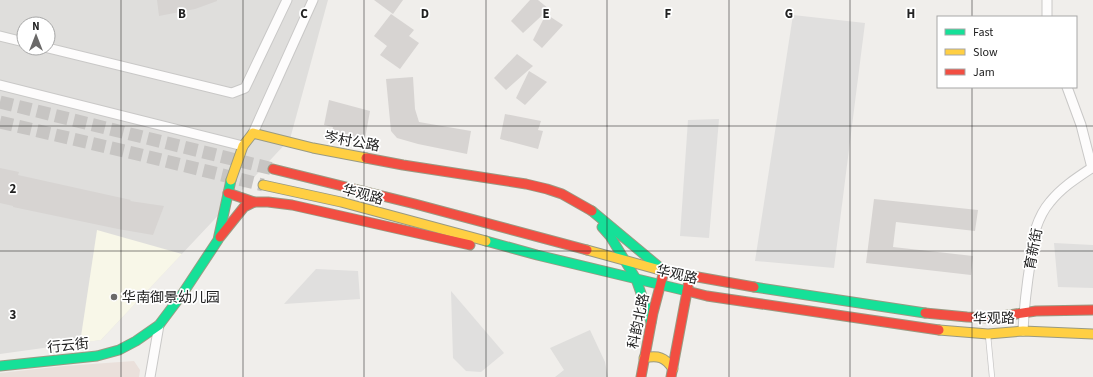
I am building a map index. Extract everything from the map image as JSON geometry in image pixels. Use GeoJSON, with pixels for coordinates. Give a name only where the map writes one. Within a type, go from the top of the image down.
{"type":"FeatureCollection","features":[{"type":"Feature","properties":{"kind":"street"},"geometry":{"type":"LineString","coordinates":[[56,50],[232,93],[245,88],[287,0]]}},
{"type":"Feature","properties":{"kind":"street"},"geometry":{"type":"LineString","coordinates":[[218,240],[228,193],[243,146],[253,133],[313,0]]}},
{"type":"Feature","properties":{"kind":"street"},"geometry":{"type":"LineString","coordinates":[[1047,0],[1047,16]]}},
{"type":"Feature","properties":{"kind":"street"},"geometry":{"type":"LineString","coordinates":[[0,36],[16,40]]}},
{"type":"Feature","properties":{"kind":"street"},"geometry":{"type":"LineString","coordinates":[[0,85],[243,146]]}},
{"type":"Feature","properties":{"kind":"street"},"geometry":{"type":"LineString","coordinates":[[1067,88],[1081,125],[1093,167]]}},
{"type":"Feature","properties":{"kind":"street","name":"岑村公路"},"geometry":{"type":"LineString","coordinates":[[253,133],[313,148],[403,165],[526,184],[562,194],[589,209],[664,271]]}},
{"type":"Feature","properties":{"kind":"street","name":"育新街"},"geometry":{"type":"LineString","coordinates":[[1023,331],[1032,247],[1041,216],[1058,193],[1093,167]]}},
{"type":"Feature","properties":{"kind":"street","name":"华观路"},"geometry":{"type":"LineString","coordinates":[[273,170],[415,204],[625,261],[690,276],[791,293],[934,314],[989,318],[1053,310],[1093,310]]}},
{"type":"Feature","properties":{"kind":"street","name":"华观路"},"geometry":{"type":"LineString","coordinates":[[263,185],[341,202],[549,258],[707,296],[942,330],[988,334],[1023,331],[1093,334]]}},
{"type":"Feature","properties":{"kind":"street"},"geometry":{"type":"LineString","coordinates":[[546,189],[583,210],[610,236],[636,279],[651,322]]}},
{"type":"Feature","properties":{"kind":"street"},"geometry":{"type":"LineString","coordinates":[[228,193],[254,202],[292,205],[452,242],[516,254],[549,258]]}},
{"type":"Feature","properties":{"kind":"street"},"geometry":{"type":"LineString","coordinates":[[150,377],[159,326],[218,240],[244,207],[254,202]]}},
{"type":"Feature","properties":{"kind":"street","name":"科韵北路"},"geometry":{"type":"LineString","coordinates":[[641,377],[651,322],[664,271]]}},
{"type":"Feature","properties":{"kind":"street"},"geometry":{"type":"LineString","coordinates":[[672,373],[690,276]]}},
{"type":"Feature","properties":{"kind":"street","name":"行云街"},"geometry":{"type":"LineString","coordinates":[[0,366],[97,356],[119,350],[159,326]]}},
{"type":"Feature","properties":{"kind":"street"},"geometry":{"type":"LineString","coordinates":[[644,358],[653,356],[665,359],[669,363],[672,373]]}},
{"type":"Feature","properties":{"kind":"lane"},"geometry":{"type":"LineString","coordinates":[[988,334],[992,377]]}},
{"type":"Feature","properties":{"kind":"shaded area"},"geometry":{"type":"Polygon","coordinates":[[[0,0],[328,0],[290,139],[101,340],[0,354],[0,0]]]}},
{"type":"Feature","properties":{"kind":"shaded area"},"geometry":{"type":"Polygon","coordinates":[[[793,15],[865,23],[834,268],[755,261],[793,15]]]}},
{"type":"Feature","properties":{"kind":"shaded area"},"geometry":{"type":"Polygon","coordinates":[[[719,119],[709,238],[680,236],[688,120],[719,119]]]}},
{"type":"Feature","properties":{"kind":"shaded area","name":"华南御景幼儿园"},"geometry":{"type":"Polygon","coordinates":[[[97,230],[182,254],[101,340],[80,343],[97,230]]]}},
{"type":"Feature","properties":{"kind":"shaded area"},"geometry":{"type":"Polygon","coordinates":[[[1054,243],[1093,245],[1093,288],[1058,287],[1054,243]]]}},
{"type":"Feature","properties":{"kind":"shaded area"},"geometry":{"type":"Polygon","coordinates":[[[316,269],[358,271],[360,299],[284,304],[316,269]]]}},
{"type":"Feature","properties":{"kind":"shaded area"},"geometry":{"type":"Polygon","coordinates":[[[451,291],[504,353],[481,372],[466,371],[453,358],[451,291]]]}},
{"type":"Feature","properties":{"kind":"shaded area"},"geometry":{"type":"Polygon","coordinates":[[[590,330],[605,362],[608,377],[555,377],[564,370],[550,348],[590,330]]]}},
{"type":"Feature","properties":{"kind":"shaded area"},"geometry":{"type":"Polygon","coordinates":[[[134,361],[140,370],[139,377],[0,377],[0,373],[64,366],[134,361]]]}},
{"type":"Feature","properties":{"kind":"building"},"geometry":{"type":"Polygon","coordinates":[[[157,0],[217,1],[195,9],[159,16],[157,0]]]}},
{"type":"Feature","properties":{"kind":"building"},"geometry":{"type":"Polygon","coordinates":[[[374,0],[403,0],[393,14],[374,0]]]}},
{"type":"Feature","properties":{"kind":"building"},"geometry":{"type":"Polygon","coordinates":[[[530,0],[538,0],[549,9],[523,33],[511,21],[530,0]]]}},
{"type":"Feature","properties":{"kind":"building"},"geometry":{"type":"Polygon","coordinates":[[[391,14],[414,30],[409,36],[419,43],[400,69],[380,55],[387,46],[374,36],[391,14]]]}},
{"type":"Feature","properties":{"kind":"building"},"geometry":{"type":"Polygon","coordinates":[[[546,14],[563,25],[542,48],[533,40],[546,14]]]}},
{"type":"Feature","properties":{"kind":"building"},"geometry":{"type":"Polygon","coordinates":[[[517,54],[533,66],[506,90],[494,78],[517,54]]]}},
{"type":"Feature","properties":{"kind":"building"},"geometry":{"type":"Polygon","coordinates":[[[529,71],[547,82],[525,105],[516,98],[529,71]]]}},
{"type":"Feature","properties":{"kind":"building"},"geometry":{"type":"Polygon","coordinates":[[[413,77],[415,109],[419,122],[471,131],[467,154],[397,138],[391,131],[386,79],[413,77]]]}},
{"type":"Feature","properties":{"kind":"building"},"geometry":{"type":"Polygon","coordinates":[[[329,100],[370,111],[364,144],[331,136],[333,127],[324,125],[329,100]]]}},
{"type":"Feature","properties":{"kind":"building"},"geometry":{"type":"Polygon","coordinates":[[[505,114],[541,121],[538,130],[543,131],[538,149],[500,139],[505,114]]]}},
{"type":"Feature","properties":{"kind":"building"},"geometry":{"type":"Polygon","coordinates":[[[0,168],[19,172],[18,175],[131,200],[130,201],[164,206],[153,235],[13,207],[0,203],[0,168]]]}},
{"type":"Feature","properties":{"kind":"building"},"geometry":{"type":"Polygon","coordinates":[[[874,199],[978,210],[975,231],[896,222],[893,247],[973,256],[971,275],[866,263],[874,199]]]}},
{"type":"Feature","properties":{"kind":"tunnel"},"geometry":{"type":"LineString","coordinates":[[0,102],[273,169]]}},
{"type":"Feature","properties":{"kind":"tunnel"},"geometry":{"type":"LineString","coordinates":[[0,122],[263,185]]}},
{"type":"Feature","properties":{"kind":"traffic: fast"},"geometry":{"type":"LineString","coordinates":[[0,366],[97,356],[119,350],[136,341],[159,325],[183,293],[218,240],[231,180]]}},
{"type":"Feature","properties":{"kind":"traffic: fast"},"geometry":{"type":"LineString","coordinates":[[592,211],[664,271]]}},
{"type":"Feature","properties":{"kind":"traffic: fast"},"geometry":{"type":"LineString","coordinates":[[602,227],[610,236],[636,279],[651,322]]}},
{"type":"Feature","properties":{"kind":"traffic: fast"},"geometry":{"type":"LineString","coordinates":[[486,241],[537,255],[687,291]]}},
{"type":"Feature","properties":{"kind":"traffic: fast"},"geometry":{"type":"LineString","coordinates":[[754,287],[925,313]]}},
{"type":"Feature","properties":{"kind":"traffic: slow"},"geometry":{"type":"LineString","coordinates":[[231,180],[243,146],[253,133],[313,148],[366,158]]}},
{"type":"Feature","properties":{"kind":"traffic: slow"},"geometry":{"type":"LineString","coordinates":[[263,185],[341,202],[486,241]]}},
{"type":"Feature","properties":{"kind":"traffic: slow"},"geometry":{"type":"LineString","coordinates":[[587,250],[660,270]]}},
{"type":"Feature","properties":{"kind":"traffic: slow"},"geometry":{"type":"LineString","coordinates":[[939,330],[988,334],[1023,331],[1093,334]]}},
{"type":"Feature","properties":{"kind":"traffic: slow"},"geometry":{"type":"LineString","coordinates":[[644,358],[657,357],[664,359],[673,369]]}},
{"type":"Feature","properties":{"kind":"traffic: jam"},"geometry":{"type":"LineString","coordinates":[[366,158],[526,184],[562,194],[592,211]]}},
{"type":"Feature","properties":{"kind":"traffic: jam"},"geometry":{"type":"LineString","coordinates":[[273,169],[415,204],[587,250]]}},
{"type":"Feature","properties":{"kind":"traffic: jam"},"geometry":{"type":"LineString","coordinates":[[228,193],[254,202],[292,205],[470,245]]}},
{"type":"Feature","properties":{"kind":"traffic: jam"},"geometry":{"type":"LineString","coordinates":[[220,237],[244,207],[254,202]]}},
{"type":"Feature","properties":{"kind":"traffic: jam"},"geometry":{"type":"LineString","coordinates":[[641,377],[653,313],[664,271],[754,287]]}},
{"type":"Feature","properties":{"kind":"traffic: jam"},"geometry":{"type":"LineString","coordinates":[[671,377],[689,281]]}},
{"type":"Feature","properties":{"kind":"traffic: jam"},"geometry":{"type":"LineString","coordinates":[[687,291],[707,296],[939,330]]}},
{"type":"Feature","properties":{"kind":"traffic: jam"},"geometry":{"type":"LineString","coordinates":[[925,313],[989,318],[1036,311],[1093,310]]}},
{"type":"Feature","properties":{"kind":"place","name":"华南御景幼儿园"},"geometry":{"type":"Point","coordinates":[114,297]}}]}
